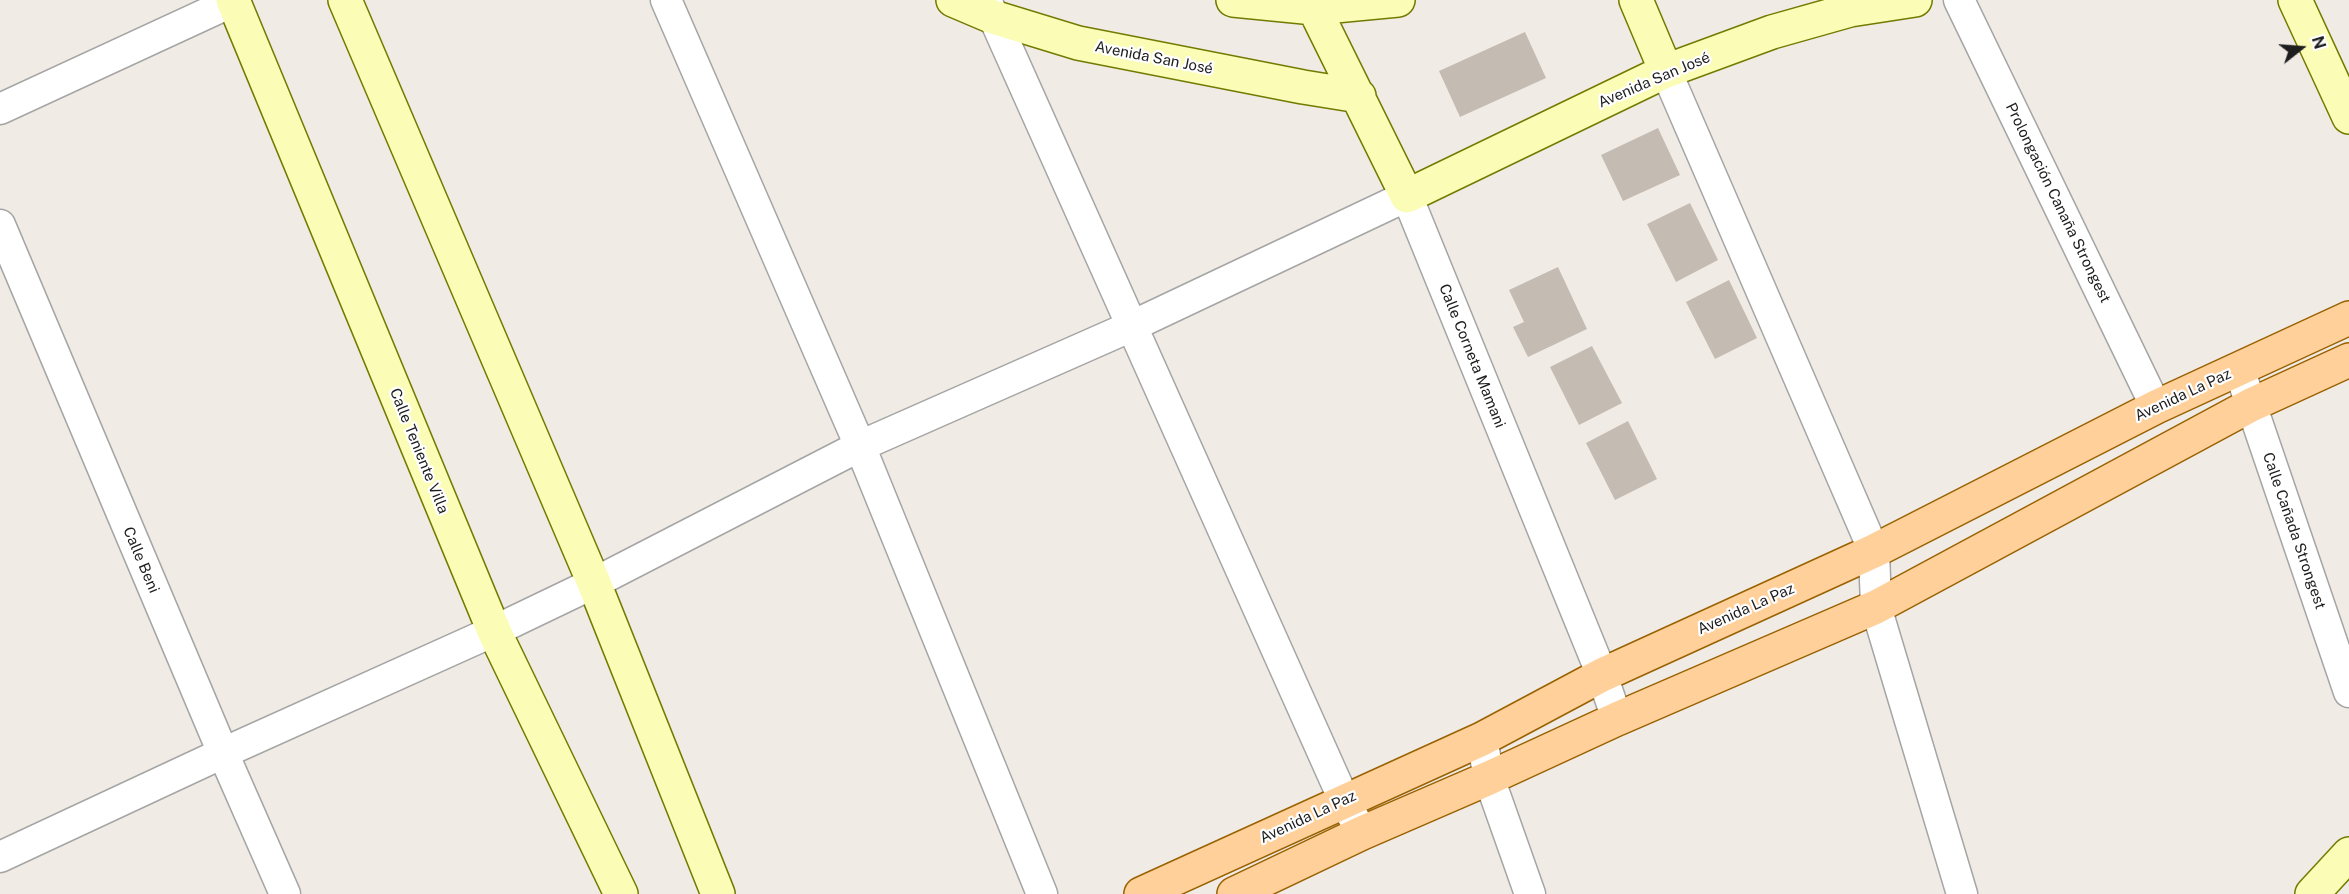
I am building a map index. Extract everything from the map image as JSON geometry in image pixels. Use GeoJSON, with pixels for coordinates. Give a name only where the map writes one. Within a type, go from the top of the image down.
{"type":"FeatureCollection","features":[{"type":"Feature","properties":{"kind":"main road","name":"Avenida La Paz"},"geometry":{"type":"LineString","coordinates":[[1141,894],[1482,739],[1602,675],[1874,552],[2156,407],[2349,318]]}},
{"type":"Feature","properties":{"kind":"main road"},"geometry":{"type":"LineString","coordinates":[[1234,894],[1362,833],[1617,719],[1876,607],[2251,405],[2349,360]]}},
{"type":"Feature","properties":{"kind":"street"},"geometry":{"type":"LineString","coordinates":[[0,110],[234,0]]}},
{"type":"Feature","properties":{"kind":"street","name":"Calle Teniente Villa"},"geometry":{"type":"LineString","coordinates":[[234,0],[494,631],[621,894]]}},
{"type":"Feature","properties":{"kind":"street"},"geometry":{"type":"LineString","coordinates":[[345,0],[594,583],[718,894]]}},
{"type":"Feature","properties":{"kind":"street"},"geometry":{"type":"LineString","coordinates":[[666,0],[860,446],[1042,894]]}},
{"type":"Feature","properties":{"kind":"street","name":"Avenida San José"},"geometry":{"type":"LineString","coordinates":[[954,0],[990,8],[1078,43],[1359,96]]}},
{"type":"Feature","properties":{"kind":"street"},"geometry":{"type":"LineString","coordinates":[[1233,0],[1313,4],[1398,0]]}},
{"type":"Feature","properties":{"kind":"street"},"geometry":{"type":"LineString","coordinates":[[1636,0],[1874,552],[1876,607],[1962,894]]}},
{"type":"Feature","properties":{"kind":"street","name":"Avenida San José"},"geometry":{"type":"LineString","coordinates":[[1407,196],[1666,71],[1772,32],[1850,10],[1915,0]]}},
{"type":"Feature","properties":{"kind":"street","name":"Prolongación Canaña Strongest"},"geometry":{"type":"LineString","coordinates":[[1959,0],[2156,407]]}},
{"type":"Feature","properties":{"kind":"street"},"geometry":{"type":"LineString","coordinates":[[2295,0],[2349,117]]}},
{"type":"Feature","properties":{"kind":"street","name":"Calle Corneta Mamani"},"geometry":{"type":"LineString","coordinates":[[1313,4],[1407,196],[1602,675],[1617,719]]}},
{"type":"Feature","properties":{"kind":"street"},"geometry":{"type":"LineString","coordinates":[[990,8],[1344,800],[1362,833]]}},
{"type":"Feature","properties":{"kind":"street"},"geometry":{"type":"LineString","coordinates":[[0,856],[494,631],[594,583],[860,446],[1132,326],[1407,196]]}},
{"type":"Feature","properties":{"kind":"street","name":"Calle Beni"},"geometry":{"type":"LineString","coordinates":[[0,225],[285,894]]}},
{"type":"Feature","properties":{"kind":"street","name":"Calle Cañada Strongest"},"geometry":{"type":"LineString","coordinates":[[2240,369],[2349,692]]}},
{"type":"Feature","properties":{"kind":"street"},"geometry":{"type":"LineString","coordinates":[[1482,739],[1489,778],[1530,894]]}},
{"type":"Feature","properties":{"kind":"street"},"geometry":{"type":"LineString","coordinates":[[2312,894],[2349,854]]}},
{"type":"Feature","properties":{"kind":"building"},"geometry":{"type":"Polygon","coordinates":[[[1525,32],[1546,78],[1460,117],[1439,71],[1525,32]]]}},
{"type":"Feature","properties":{"kind":"building"},"geometry":{"type":"Polygon","coordinates":[[[1658,128],[1680,175],[1623,201],[1601,155],[1658,128]]]}},
{"type":"Feature","properties":{"kind":"building"},"geometry":{"type":"Polygon","coordinates":[[[1690,203],[1718,260],[1676,282],[1647,224],[1690,203]]]}},
{"type":"Feature","properties":{"kind":"building"},"geometry":{"type":"Polygon","coordinates":[[[1558,267],[1587,329],[1528,357],[1513,327],[1524,322],[1509,290],[1558,267]]]}},
{"type":"Feature","properties":{"kind":"building"},"geometry":{"type":"Polygon","coordinates":[[[1729,280],[1757,338],[1715,359],[1686,302],[1729,280]]]}},
{"type":"Feature","properties":{"kind":"building"},"geometry":{"type":"Polygon","coordinates":[[[1592,346],[1622,403],[1579,425],[1550,367],[1592,346]]]}},
{"type":"Feature","properties":{"kind":"building"},"geometry":{"type":"Polygon","coordinates":[[[1628,421],[1657,479],[1615,500],[1586,443],[1628,421]]]}}]}
